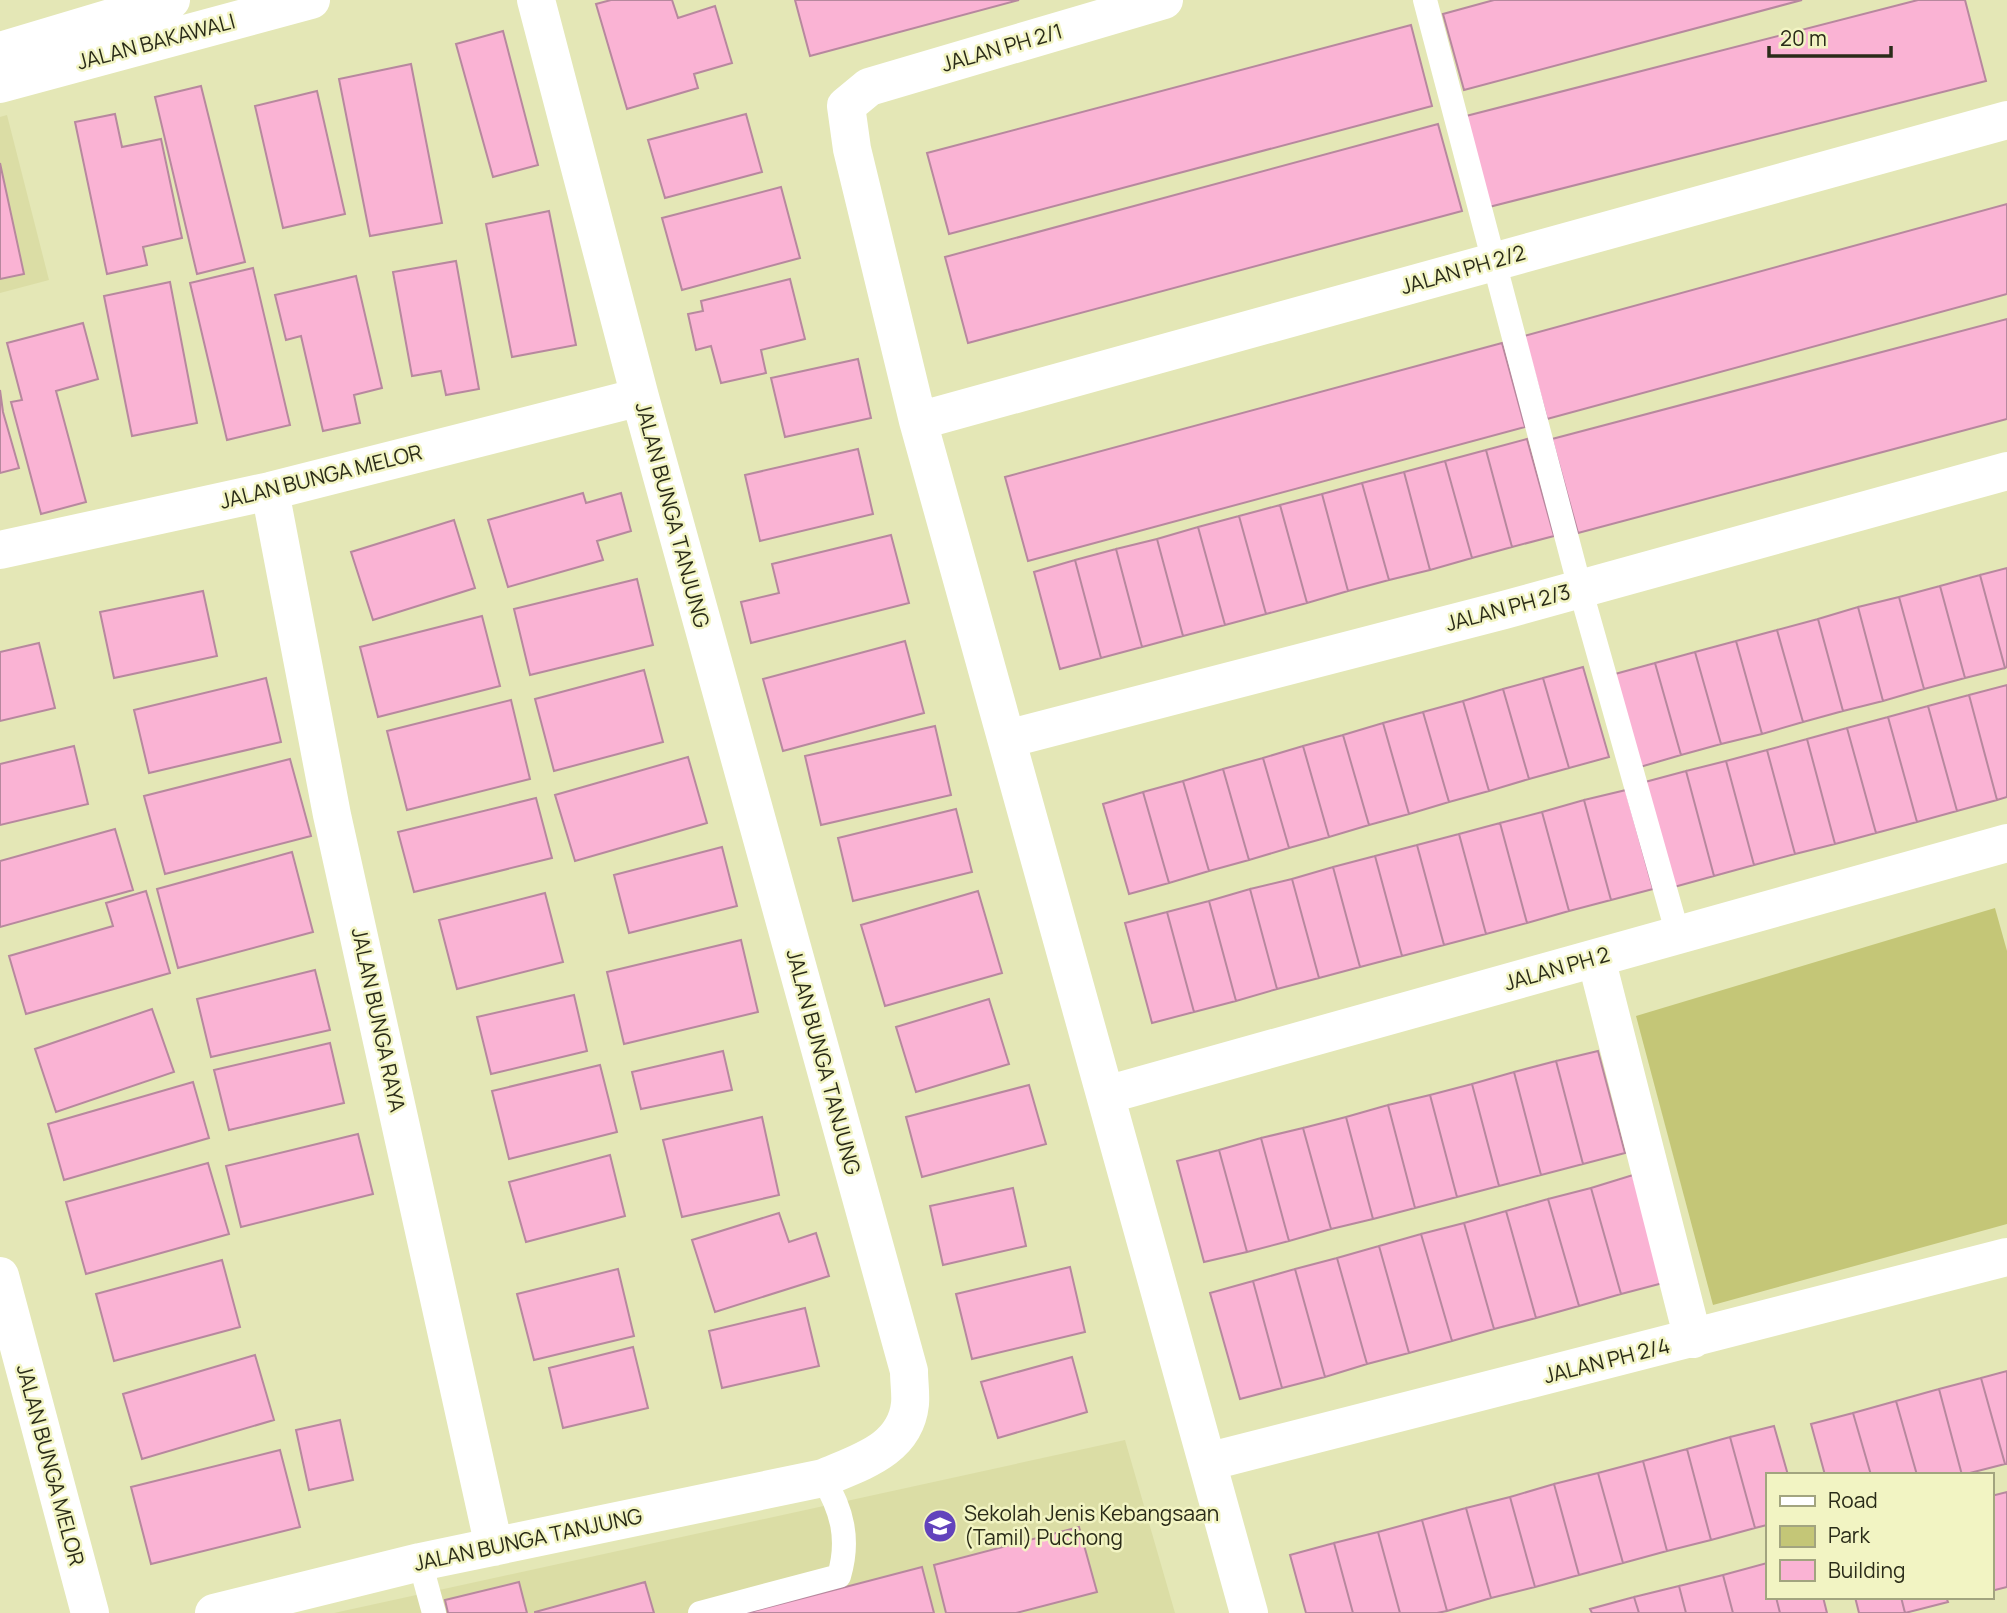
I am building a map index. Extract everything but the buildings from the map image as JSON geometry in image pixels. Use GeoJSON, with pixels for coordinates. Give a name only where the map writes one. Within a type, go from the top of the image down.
{"type":"FeatureCollection","features":[{"type":"Feature","properties":{"kind":"street","name":"JALAN BAKAWALI"},"geometry":{"type":"LineString","coordinates":[[0,51],[171,0]]}},
{"type":"Feature","properties":{"kind":"street","name":"JALAN BAKAWALI"},"geometry":{"type":"LineString","coordinates":[[0,84],[311,0]]}},
{"type":"Feature","properties":{"kind":"street","name":"JALAN BUNGA TANJUNG"},"geometry":{"type":"LineString","coordinates":[[214,1613],[421,1562],[823,1478],[883,1451],[901,1434],[910,1405],[909,1371],[639,397],[536,0]]}},
{"type":"Feature","properties":{"kind":"street","name":"JALAN PH 2/1"},"geometry":{"type":"LineString","coordinates":[[918,421],[852,149],[846,106],[869,87],[1164,0]]}},
{"type":"Feature","properties":{"kind":"street","name":"JALAN PH 2/2"},"geometry":{"type":"LineString","coordinates":[[918,421],[2007,120]]}},
{"type":"Feature","properties":{"kind":"street","name":"JALAN BUNGA MELOR"},"geometry":{"type":"LineString","coordinates":[[0,550],[270,491],[639,397]]}},
{"type":"Feature","properties":{"kind":"street"},"geometry":{"type":"LineString","coordinates":[[918,421],[1249,1613]]}},
{"type":"Feature","properties":{"kind":"street","name":"JALAN PH 2/3"},"geometry":{"type":"LineString","coordinates":[[1007,739],[1504,610],[2007,471]]}},
{"type":"Feature","properties":{"kind":"street","name":"JALAN BUNGA RAYA"},"geometry":{"type":"LineString","coordinates":[[270,491],[332,815],[494,1546]]}},
{"type":"Feature","properties":{"kind":"street","name":"JALAN PH 2"},"geometry":{"type":"LineString","coordinates":[[1106,1095],[2007,843]]}},
{"type":"Feature","properties":{"kind":"street"},"geometry":{"type":"LineString","coordinates":[[1597,958],[1693,1339]]}},
{"type":"Feature","properties":{"kind":"street","name":"JALAN PH 2/4"},"geometry":{"type":"LineString","coordinates":[[1206,1461],[2007,1257]]}},
{"type":"Feature","properties":{"kind":"street","name":"JALAN BUNGA MELOR"},"geometry":{"type":"LineString","coordinates":[[0,1276],[90,1613]]}},
{"type":"Feature","properties":{"kind":"lane"},"geometry":{"type":"LineString","coordinates":[[1425,0],[1580,588],[1678,935]]}},
{"type":"Feature","properties":{"kind":"lane"},"geometry":{"type":"LineString","coordinates":[[700,1613],[839,1576],[844,1558],[842,1518],[837,1501],[823,1478]]}},
{"type":"Feature","properties":{"kind":"lane"},"geometry":{"type":"LineString","coordinates":[[421,1562],[434,1613]]}},
{"type":"Feature","properties":{"kind":"shaded area"},"geometry":{"type":"Polygon","coordinates":[[[7,115],[49,280],[0,293],[0,117],[7,115]]]}},
{"type":"Feature","properties":{"kind":"shaded area","name":"Sekolah Jenis Kebangsaan (Tamil) Puchong"},"geometry":{"type":"Polygon","coordinates":[[[1125,1440],[1175,1613],[334,1613],[1125,1440]]]}},
{"type":"Feature","properties":{"kind":"green space"},"geometry":{"type":"Polygon","coordinates":[[[1995,908],[2007,951],[2007,1224],[1713,1305],[1636,1016],[1995,908]]]}},
{"type":"Feature","properties":{"kind":"place","name":"Sekolah Jenis Kebangsaan (Tamil) Puchong"},"geometry":{"type":"Point","coordinates":[940,1526]}}]}
